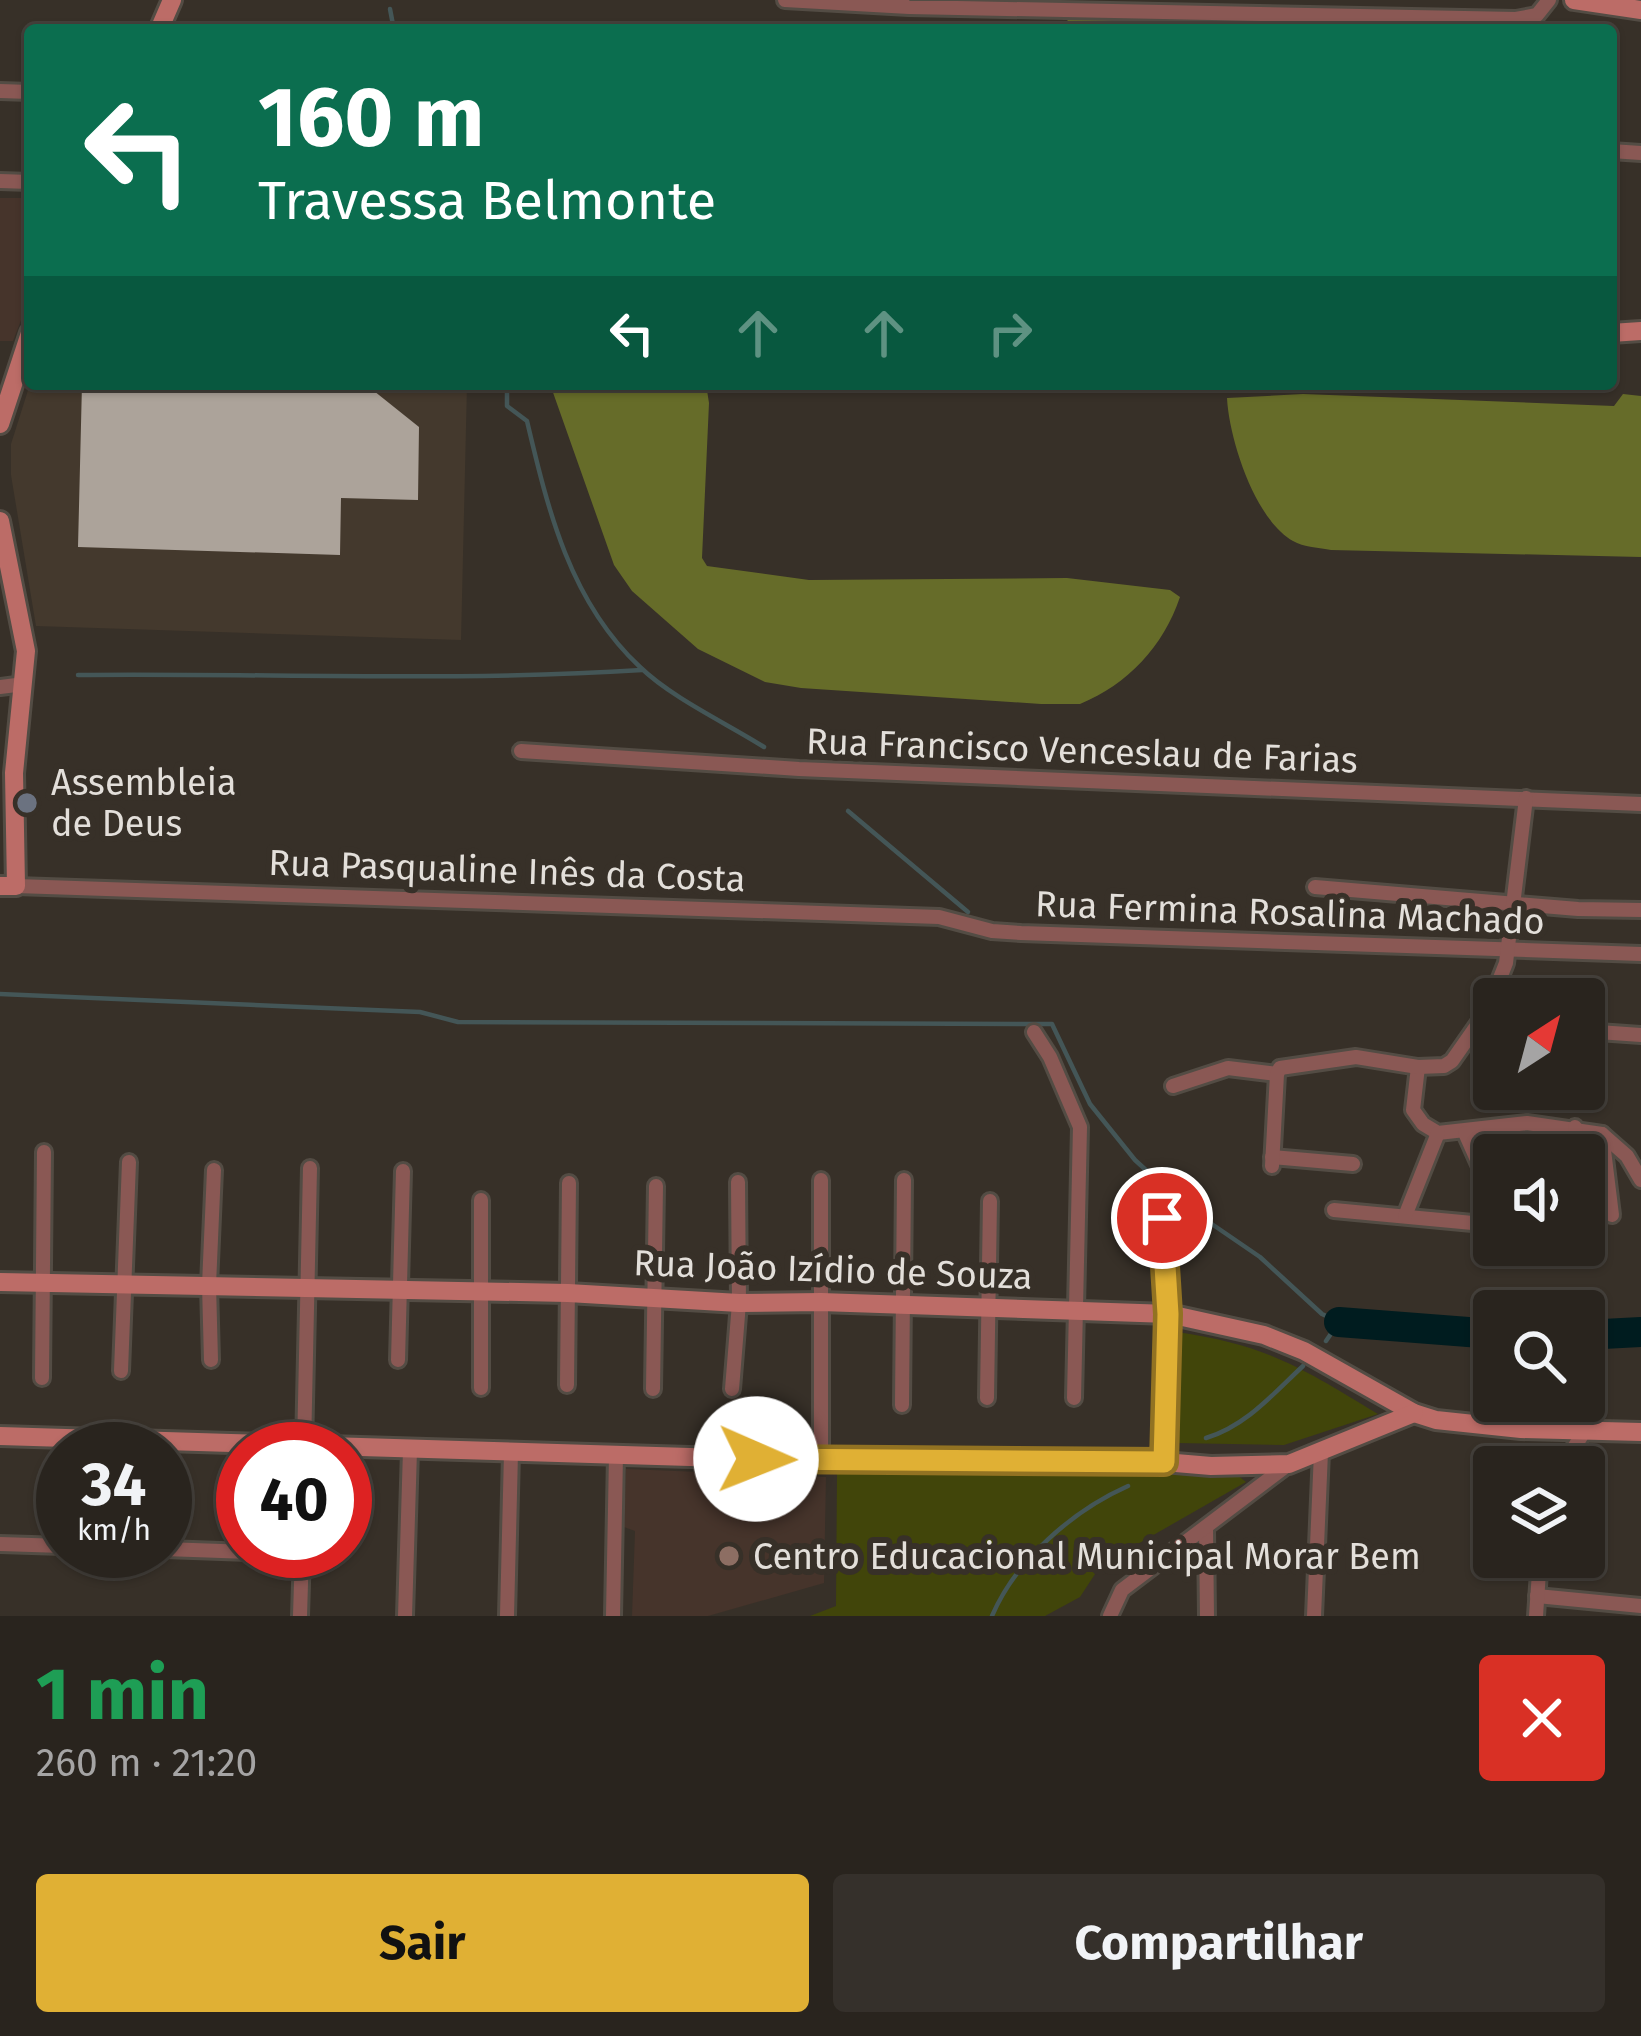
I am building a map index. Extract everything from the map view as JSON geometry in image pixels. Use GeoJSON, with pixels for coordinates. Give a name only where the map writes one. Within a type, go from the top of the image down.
{"type":"FeatureCollection","features":[{"type":"Feature","properties":{"kind":"street"},"geometry":{"type":"LineString","coordinates":[[785,0],[1454,24],[1528,18],[1544,10],[1549,0]]}},
{"type":"Feature","properties":{"kind":"street"},"geometry":{"type":"LineString","coordinates":[[1574,0],[1641,10]]}},
{"type":"Feature","properties":{"kind":"street"},"geometry":{"type":"LineString","coordinates":[[0,424],[24,351]]}},
{"type":"Feature","properties":{"kind":"street"},"geometry":{"type":"LineString","coordinates":[[0,521],[5,562],[25,638],[8,886]]}},
{"type":"Feature","properties":{"kind":"street"},"geometry":{"type":"LineString","coordinates":[[0,687],[24,684]]}},
{"type":"Feature","properties":{"kind":"street","name":"Rua Francisco Venceslau de Farias"},"geometry":{"type":"LineString","coordinates":[[521,752],[799,769],[1641,804]]}},
{"type":"Feature","properties":{"kind":"street"},"geometry":{"type":"LineString","coordinates":[[1500,978],[1516,904],[1526,799]]}},
{"type":"Feature","properties":{"kind":"street","name":"Rua Pasqualine Inês da Costa"},"geometry":{"type":"LineString","coordinates":[[8,886],[939,917]]}},
{"type":"Feature","properties":{"kind":"street"},"geometry":{"type":"LineString","coordinates":[[1316,887],[1641,910]]}},
{"type":"Feature","properties":{"kind":"street","name":"Rua Fermina Rosalina Machado"},"geometry":{"type":"LineString","coordinates":[[939,917],[1021,933],[1641,954]]}},
{"type":"Feature","properties":{"kind":"street"},"geometry":{"type":"LineString","coordinates":[[1034,1032],[1080,1127],[1074,1398]]}},
{"type":"Feature","properties":{"kind":"street"},"geometry":{"type":"LineString","coordinates":[[1605,1032],[1641,1035]]}},
{"type":"Feature","properties":{"kind":"street"},"geometry":{"type":"LineString","coordinates":[[1172,1086],[1228,1068],[1276,1074],[1288,1065],[1356,1057],[1418,1067],[1444,1066],[1473,1038]]}},
{"type":"Feature","properties":{"kind":"street"},"geometry":{"type":"LineString","coordinates":[[1418,1067],[1413,1110],[1438,1133],[1514,1124],[1575,1127],[1602,1134]]}},
{"type":"Feature","properties":{"kind":"street"},"geometry":{"type":"LineString","coordinates":[[1276,1074],[1272,1161],[1353,1164]]}},
{"type":"Feature","properties":{"kind":"street"},"geometry":{"type":"LineString","coordinates":[[1575,1127],[1576,1134]]}},
{"type":"Feature","properties":{"kind":"street"},"geometry":{"type":"LineString","coordinates":[[1405,1216],[1438,1133]]}},
{"type":"Feature","properties":{"kind":"street"},"geometry":{"type":"LineString","coordinates":[[1465,1133],[1473,1151]]}},
{"type":"Feature","properties":{"kind":"street"},"geometry":{"type":"LineString","coordinates":[[1605,1137],[1627,1156],[1641,1180]]}},
{"type":"Feature","properties":{"kind":"street"},"geometry":{"type":"LineString","coordinates":[[42,1378],[44,1151]]}},
{"type":"Feature","properties":{"kind":"street"},"geometry":{"type":"LineString","coordinates":[[1605,1158],[1612,1215]]}},
{"type":"Feature","properties":{"kind":"street"},"geometry":{"type":"LineString","coordinates":[[122,1371],[129,1162]]}},
{"type":"Feature","properties":{"kind":"street"},"geometry":{"type":"LineString","coordinates":[[304,1422],[310,1168]]}},
{"type":"Feature","properties":{"kind":"street"},"geometry":{"type":"LineString","coordinates":[[212,1360],[209,1285],[214,1170]]}},
{"type":"Feature","properties":{"kind":"street"},"geometry":{"type":"LineString","coordinates":[[398,1360],[403,1171]]}},
{"type":"Feature","properties":{"kind":"street"},"geometry":{"type":"LineString","coordinates":[[821,1180],[821,1460]]}},
{"type":"Feature","properties":{"kind":"street"},"geometry":{"type":"LineString","coordinates":[[902,1405],[904,1180]]}},
{"type":"Feature","properties":{"kind":"street"},"geometry":{"type":"LineString","coordinates":[[731,1389],[739,1303],[738,1182]]}},
{"type":"Feature","properties":{"kind":"street"},"geometry":{"type":"LineString","coordinates":[[566,1385],[569,1183]]}},
{"type":"Feature","properties":{"kind":"street"},"geometry":{"type":"LineString","coordinates":[[653,1389],[656,1186]]}},
{"type":"Feature","properties":{"kind":"street"},"geometry":{"type":"LineString","coordinates":[[481,1201],[481,1388]]}},
{"type":"Feature","properties":{"kind":"street"},"geometry":{"type":"LineString","coordinates":[[987,1398],[990,1201]]}},
{"type":"Feature","properties":{"kind":"street"},"geometry":{"type":"LineString","coordinates":[[1334,1210],[1473,1223]]}},
{"type":"Feature","properties":{"kind":"street"},"geometry":{"type":"LineString","coordinates":[[1164,1462],[1168,1314],[1162,1226],[1180,1214]]}},
{"type":"Feature","properties":{"kind":"street","name":"Rua João Izídio de Souza"},"geometry":{"type":"LineString","coordinates":[[0,1282],[568,1292],[739,1303],[821,1301],[1168,1314],[1264,1335],[1304,1351],[1414,1413],[1455,1423],[1641,1432]]}},
{"type":"Feature","properties":{"kind":"street"},"geometry":{"type":"LineString","coordinates":[[1110,1616],[1122,1590],[1289,1464],[1414,1413]]}},
{"type":"Feature","properties":{"kind":"street"},"geometry":{"type":"LineString","coordinates":[[1575,1446],[1585,1430]]}},
{"type":"Feature","properties":{"kind":"street"},"geometry":{"type":"LineString","coordinates":[[0,1436],[216,1445]]}},
{"type":"Feature","properties":{"kind":"street"},"geometry":{"type":"LineString","coordinates":[[372,1449],[1289,1464]]}},
{"type":"Feature","properties":{"kind":"street"},"geometry":{"type":"LineString","coordinates":[[406,1616],[410,1450]]}},
{"type":"Feature","properties":{"kind":"street"},"geometry":{"type":"LineString","coordinates":[[1314,1616],[1321,1452]]}},
{"type":"Feature","properties":{"kind":"street"},"geometry":{"type":"LineString","coordinates":[[508,1616],[511,1453]]}},
{"type":"Feature","properties":{"kind":"street"},"geometry":{"type":"LineString","coordinates":[[613,1616],[616,1455]]}},
{"type":"Feature","properties":{"kind":"street"},"geometry":{"type":"LineString","coordinates":[[1206,1528],[1207,1616]]}},
{"type":"Feature","properties":{"kind":"street"},"geometry":{"type":"LineString","coordinates":[[0,1544],[36,1545]]}},
{"type":"Feature","properties":{"kind":"street"},"geometry":{"type":"LineString","coordinates":[[300,1616],[301,1578]]}},
{"type":"Feature","properties":{"kind":"street"},"geometry":{"type":"LineString","coordinates":[[1536,1616],[1538,1578]]}},
{"type":"Feature","properties":{"kind":"street"},"geometry":{"type":"LineString","coordinates":[[1537,1595],[1641,1606]]}},
{"type":"Feature","properties":{"kind":"shaded area"},"geometry":{"type":"Polygon","coordinates":[[[0,198],[24,198],[24,313],[13,341],[0,341],[0,198]]]}},
{"type":"Feature","properties":{"kind":"shaded area"},"geometry":{"type":"Polygon","coordinates":[[[28,390],[467,390],[461,640],[36,626],[11,475],[11,444],[28,390]]]}},
{"type":"Feature","properties":{"kind":"shaded area","name":"Centro Educacional Municipal Morar Bem"},"geometry":{"type":"Polygon","coordinates":[[[626,1469],[826,1477],[824,1583],[708,1616],[632,1616],[635,1531],[624,1527],[626,1469]]]}},
{"type":"Feature","properties":{"kind":"green space"},"geometry":{"type":"Polygon","coordinates":[[[1073,15],[1262,19],[1264,24],[1064,24],[1073,15]]]}},
{"type":"Feature","properties":{"kind":"green space"},"geometry":{"type":"Polygon","coordinates":[[[552,390],[707,390],[702,558],[707,566],[809,580],[1067,578],[1170,590],[1180,597],[1154,648],[1128,675],[1080,704],[1041,704],[765,682],[698,649],[632,591],[614,565],[552,390]]]}},
{"type":"Feature","properties":{"kind":"green space"},"geometry":{"type":"Polygon","coordinates":[[[1303,394],[1614,406],[1623,394],[1641,396],[1641,557],[1331,550],[1297,543],[1267,516],[1246,477],[1227,398],[1303,394]]]}},
{"type":"Feature","properties":{"kind":"green space"},"geometry":{"type":"Polygon","coordinates":[[[1177,1332],[1236,1344],[1283,1361],[1378,1414],[1284,1445],[1176,1443],[1177,1332]]]}},
{"type":"Feature","properties":{"kind":"green space"},"geometry":{"type":"Polygon","coordinates":[[[837,1473],[1236,1474],[1246,1482],[1101,1565],[1080,1597],[1045,1616],[810,1616],[836,1606],[837,1473]]]}},
{"type":"Feature","properties":{"kind":"building"},"geometry":{"type":"Polygon","coordinates":[[[82,390],[373,390],[419,427],[418,500],[341,498],[340,555],[78,547],[82,390]]]}},
{"type":"Feature","properties":{"kind":"waterway"},"geometry":{"type":"LineString","coordinates":[[390,9],[393,24]]}},
{"type":"Feature","properties":{"kind":"waterway"},"geometry":{"type":"LineString","coordinates":[[507,390],[507,406],[527,421],[565,553],[596,614],[653,678],[764,747]]}},
{"type":"Feature","properties":{"kind":"waterway"},"geometry":{"type":"LineString","coordinates":[[78,675],[431,676],[642,670]]}},
{"type":"Feature","properties":{"kind":"waterway"},"geometry":{"type":"LineString","coordinates":[[848,811],[968,912]]}},
{"type":"Feature","properties":{"kind":"waterway"},"geometry":{"type":"LineString","coordinates":[[0,994],[420,1012],[458,1022],[1052,1024],[1090,1104],[1135,1160],[1184,1205],[1260,1257],[1322,1314],[1339,1322],[1326,1341]]}},
{"type":"Feature","properties":{"kind":"waterway"},"geometry":{"type":"LineString","coordinates":[[1339,1322],[1473,1332]]}},
{"type":"Feature","properties":{"kind":"waterway"},"geometry":{"type":"LineString","coordinates":[[1605,1334],[1641,1332]]}},
{"type":"Feature","properties":{"kind":"waterway"},"geometry":{"type":"LineString","coordinates":[[1206,1438],[1246,1417],[1303,1366]]}},
{"type":"Feature","properties":{"kind":"waterway"},"geometry":{"type":"LineString","coordinates":[[992,1616],[1002,1595],[1048,1539],[1086,1509],[1128,1486]]}},
{"type":"Feature","properties":{"kind":"place","name":"Assembleia de Deus"},"geometry":{"type":"Point","coordinates":[27,803]}},
{"type":"Feature","properties":{"kind":"place","name":"Centro Educacional Municipal Morar Bem"},"geometry":{"type":"Point","coordinates":[729,1556]}},
{"type":"Feature","properties":{"kind":"route"},"geometry":{"type":"LineString","coordinates":[[756,1459],[1164,1462],[1168,1314],[1162,1218]]}}]}
